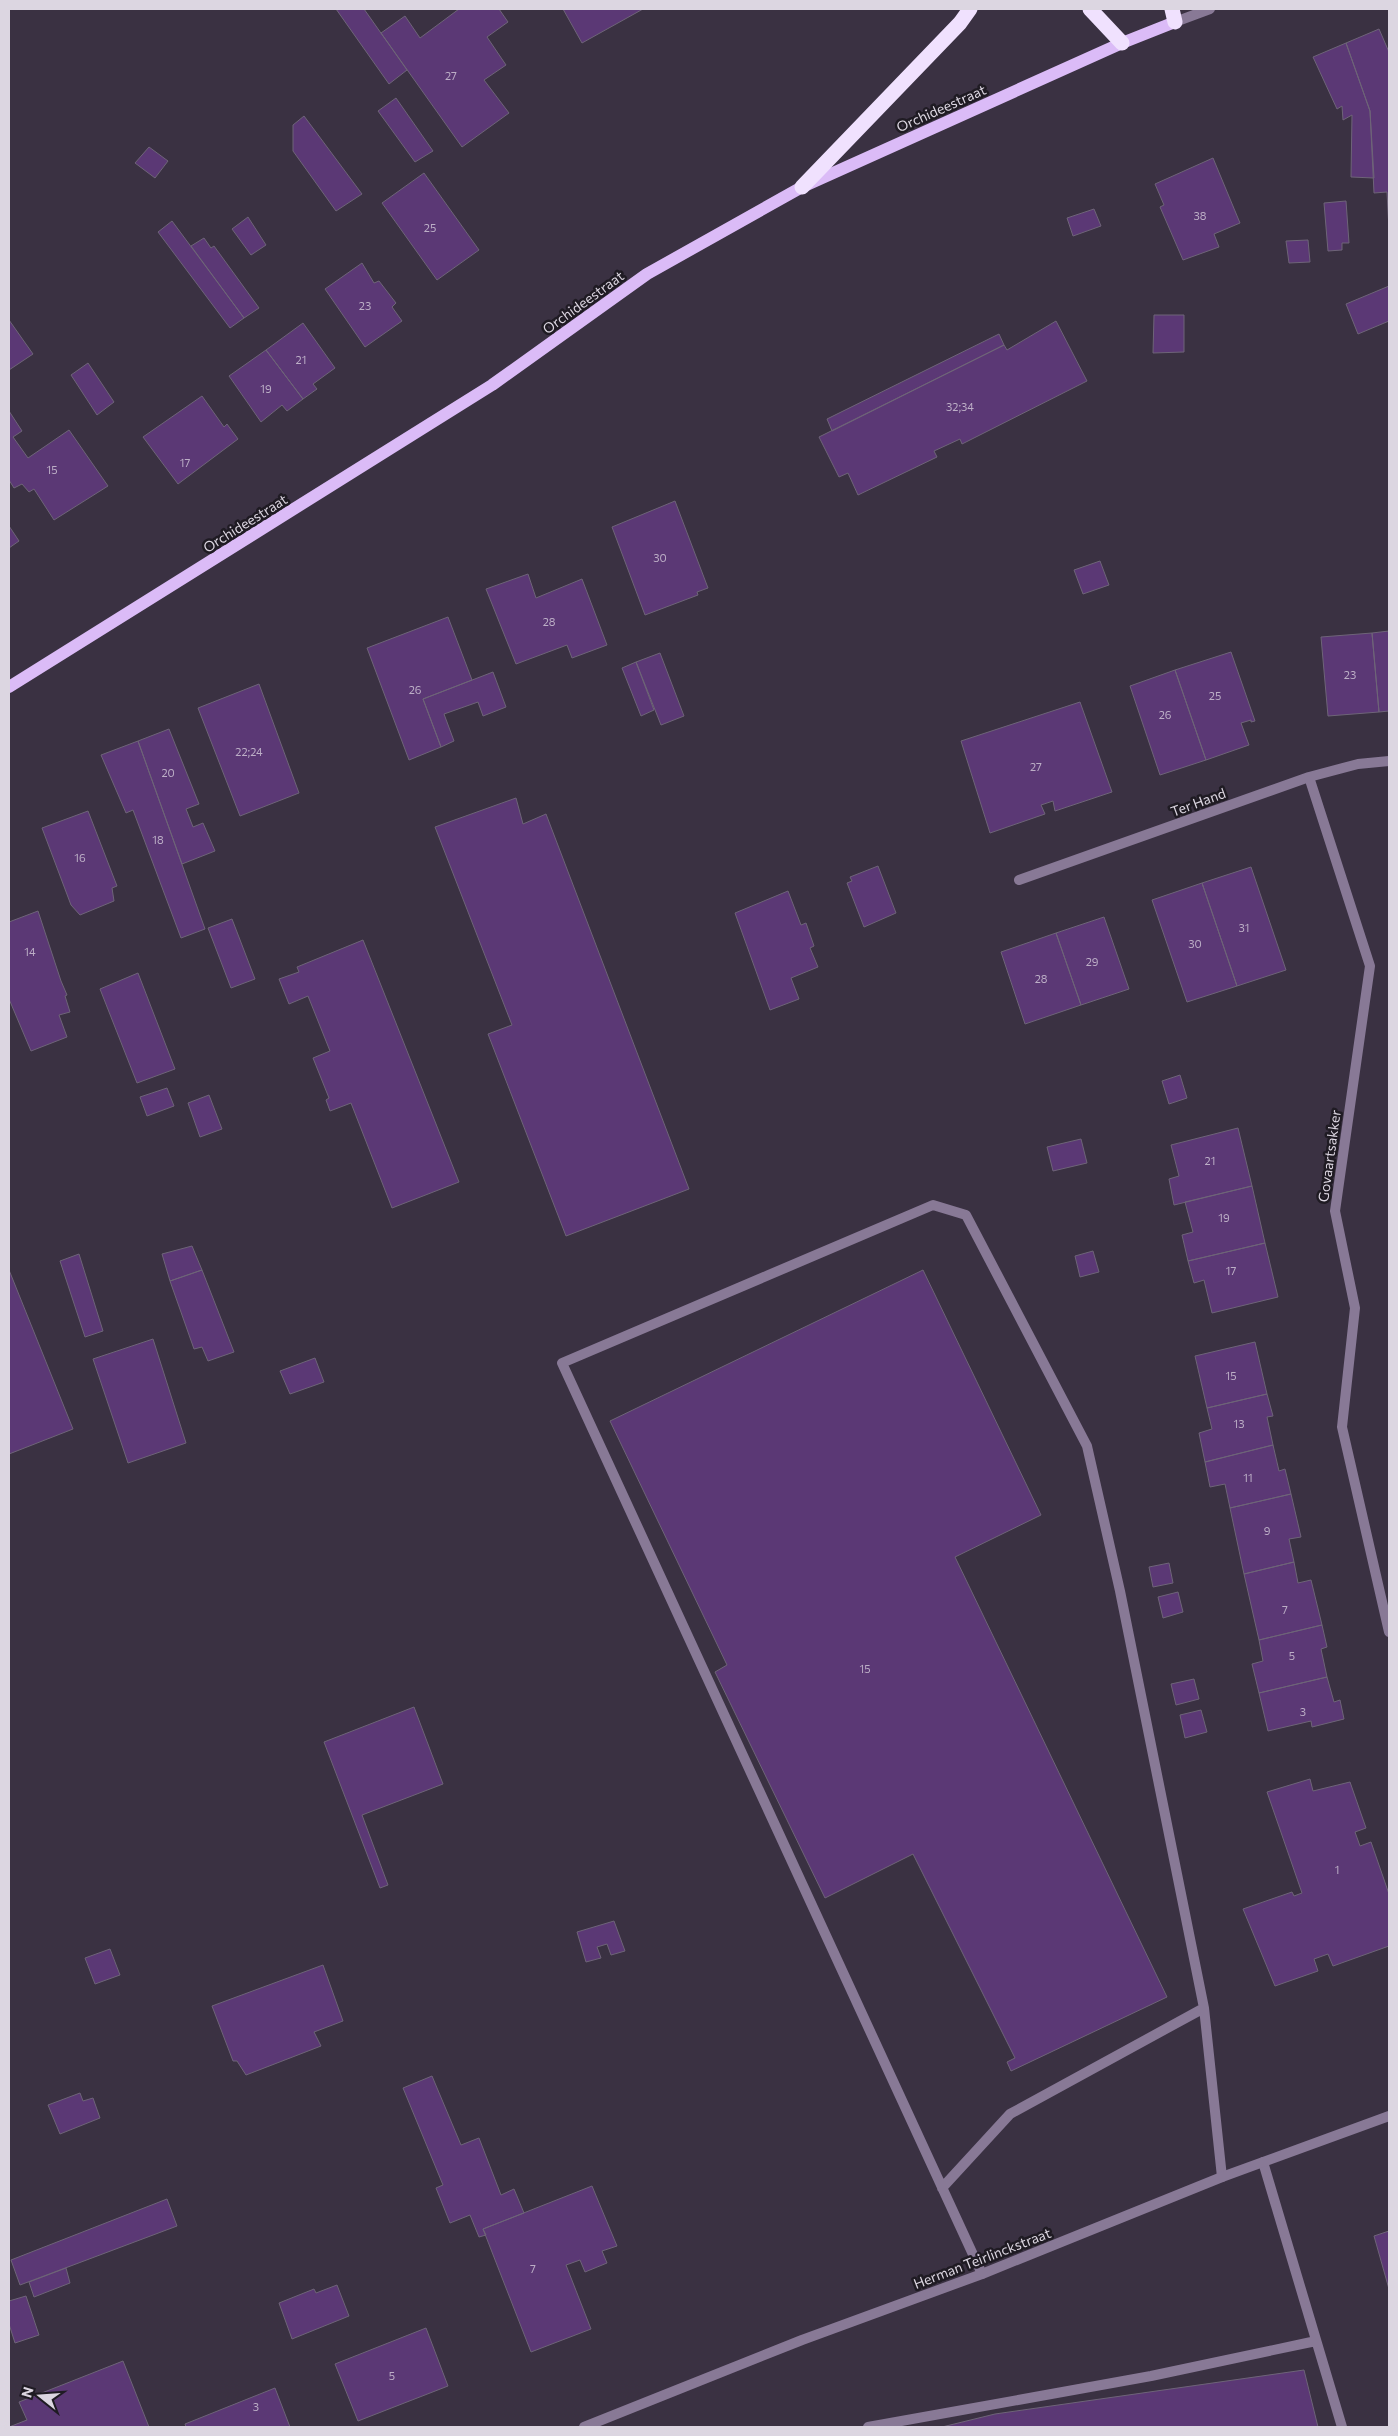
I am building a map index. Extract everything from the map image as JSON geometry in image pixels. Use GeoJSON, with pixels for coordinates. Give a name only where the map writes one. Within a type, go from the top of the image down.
{"type":"FeatureCollection","features":[{"type":"Feature","properties":{"kind":"highway"},"geometry":{"type":"LineString","coordinates":[[802,187],[960,23],[970,9]]}},
{"type":"Feature","properties":{"kind":"highway"},"geometry":{"type":"LineString","coordinates":[[1090,9],[1122,43]]}},
{"type":"Feature","properties":{"kind":"main road","name":"Orchideestraat"},"geometry":{"type":"LineString","coordinates":[[9,687],[492,385],[647,274],[802,187],[1122,43],[1174,16]]}},
{"type":"Feature","properties":{"kind":"street","name":"Orchideestraat"},"geometry":{"type":"LineString","coordinates":[[1174,16],[1210,9]]}},
{"type":"Feature","properties":{"kind":"street","name":"Ter Hand"},"geometry":{"type":"LineString","coordinates":[[1019,880],[1309,777],[1358,764],[1389,761]]}},
{"type":"Feature","properties":{"kind":"street","name":"Govaartsakker"},"geometry":{"type":"LineString","coordinates":[[1309,777],[1370,966],[1335,1211],[1355,1308],[1342,1427],[1389,1632]]}},
{"type":"Feature","properties":{"kind":"street"},"geometry":{"type":"LineString","coordinates":[[982,2274],[562,1363],[933,1205],[966,1215],[1087,1446],[1120,1591],[1204,2008],[1222,2177]]}},
{"type":"Feature","properties":{"kind":"street"},"geometry":{"type":"LineString","coordinates":[[942,2188],[1010,2114],[1204,2008]]}},
{"type":"Feature","properties":{"kind":"street","name":"Herman Teirlinckstraat"},"geometry":{"type":"LineString","coordinates":[[584,2427],[802,2340],[982,2274],[1222,2177],[1389,2116]]}},
{"type":"Feature","properties":{"kind":"street"},"geometry":{"type":"LineString","coordinates":[[1263,2162],[1342,2427]]}},
{"type":"Feature","properties":{"kind":"street"},"geometry":{"type":"LineString","coordinates":[[868,2427],[1151,2376],[1316,2340]]}},
{"type":"Feature","properties":{"kind":"building"},"geometry":{"type":"Polygon","coordinates":[[[336,9],[364,9],[407,70],[389,84],[336,9]]]}},
{"type":"Feature","properties":{"kind":"building"},"geometry":{"type":"Polygon","coordinates":[[[459,9],[499,9],[508,22],[487,37],[506,65],[484,80],[509,113],[462,147],[381,33],[405,16],[420,38],[459,9]]]}},
{"type":"Feature","properties":{"kind":"building"},"geometry":{"type":"Polygon","coordinates":[[[563,9],[643,9],[582,43],[563,9]]]}},
{"type":"Feature","properties":{"kind":"building"},"geometry":{"type":"Polygon","coordinates":[[[1379,29],[1389,52],[1389,229],[1387,192],[1374,193],[1370,111],[1346,43],[1379,29]]]}},
{"type":"Feature","properties":{"kind":"building"},"geometry":{"type":"Polygon","coordinates":[[[1346,43],[1370,111],[1374,178],[1351,177],[1352,115],[1343,120],[1342,106],[1337,109],[1313,57],[1346,43]]]}},
{"type":"Feature","properties":{"kind":"building"},"geometry":{"type":"Polygon","coordinates":[[[396,98],[433,151],[415,162],[378,111],[396,98]]]}},
{"type":"Feature","properties":{"kind":"building"},"geometry":{"type":"Polygon","coordinates":[[[304,116],[362,194],[336,211],[293,151],[293,125],[304,116]]]}},
{"type":"Feature","properties":{"kind":"building"},"geometry":{"type":"Polygon","coordinates":[[[149,147],[168,161],[155,178],[135,163],[149,147]]]}},
{"type":"Feature","properties":{"kind":"building"},"geometry":{"type":"Polygon","coordinates":[[[1213,158],[1240,223],[1214,234],[1219,247],[1183,260],[1160,207],[1164,205],[1155,184],[1213,158]]]}},
{"type":"Feature","properties":{"kind":"building"},"geometry":{"type":"Polygon","coordinates":[[[424,173],[479,250],[437,280],[382,203],[424,173]]]}},
{"type":"Feature","properties":{"kind":"building"},"geometry":{"type":"Polygon","coordinates":[[[1346,201],[1349,243],[1342,243],[1342,250],[1328,251],[1324,203],[1346,201]]]}},
{"type":"Feature","properties":{"kind":"building"},"geometry":{"type":"Polygon","coordinates":[[[1094,209],[1101,226],[1073,236],[1067,218],[1094,209]]]}},
{"type":"Feature","properties":{"kind":"building"},"geometry":{"type":"Polygon","coordinates":[[[248,217],[266,245],[251,255],[232,229],[248,217]]]}},
{"type":"Feature","properties":{"kind":"building"},"geometry":{"type":"Polygon","coordinates":[[[172,221],[244,318],[230,328],[158,232],[172,221]]]}},
{"type":"Feature","properties":{"kind":"building"},"geometry":{"type":"Polygon","coordinates":[[[204,238],[211,248],[214,246],[259,308],[244,318],[191,246],[204,238]]]}},
{"type":"Feature","properties":{"kind":"building"},"geometry":{"type":"Polygon","coordinates":[[[1308,240],[1310,262],[1289,263],[1286,241],[1308,240]]]}},
{"type":"Feature","properties":{"kind":"building"},"geometry":{"type":"Polygon","coordinates":[[[362,263],[374,283],[379,281],[396,303],[392,307],[402,321],[365,347],[325,289],[362,263]]]}},
{"type":"Feature","properties":{"kind":"building"},"geometry":{"type":"Polygon","coordinates":[[[1389,286],[1389,321],[1358,334],[1346,304],[1389,286]]]}},
{"type":"Feature","properties":{"kind":"building"},"geometry":{"type":"Polygon","coordinates":[[[1154,315],[1184,315],[1184,352],[1153,353],[1154,315]]]}},
{"type":"Feature","properties":{"kind":"building"},"geometry":{"type":"Polygon","coordinates":[[[9,320],[33,354],[9,370],[9,320]]]}},
{"type":"Feature","properties":{"kind":"building"},"geometry":{"type":"Polygon","coordinates":[[[1056,321],[1087,381],[962,444],[960,439],[934,451],[937,457],[858,495],[848,473],[839,477],[819,437],[1004,345],[1007,350],[1056,321]]]}},
{"type":"Feature","properties":{"kind":"building"},"geometry":{"type":"Polygon","coordinates":[[[303,323],[335,368],[313,384],[317,389],[303,399],[266,350],[303,323]]]}},
{"type":"Feature","properties":{"kind":"building"},"geometry":{"type":"Polygon","coordinates":[[[999,334],[1004,345],[832,431],[827,419],[999,334]]]}},
{"type":"Feature","properties":{"kind":"building"},"geometry":{"type":"Polygon","coordinates":[[[266,350],[303,399],[287,411],[282,405],[261,422],[229,376],[266,350]]]}},
{"type":"Feature","properties":{"kind":"building"},"geometry":{"type":"Polygon","coordinates":[[[88,363],[114,402],[97,415],[71,375],[88,363]]]}},
{"type":"Feature","properties":{"kind":"building"},"geometry":{"type":"Polygon","coordinates":[[[202,396],[224,427],[227,424],[238,439],[178,484],[143,437],[202,396]]]}},
{"type":"Feature","properties":{"kind":"building"},"geometry":{"type":"Polygon","coordinates":[[[9,411],[22,431],[13,437],[28,458],[69,430],[108,486],[54,520],[34,489],[29,492],[22,484],[14,488],[9,480],[9,411]]]}},
{"type":"Feature","properties":{"kind":"building"},"geometry":{"type":"Polygon","coordinates":[[[675,501],[708,588],[697,592],[698,595],[645,615],[612,527],[675,501]]]}},
{"type":"Feature","properties":{"kind":"building"},"geometry":{"type":"Polygon","coordinates":[[[9,526],[19,541],[9,548],[9,526]]]}},
{"type":"Feature","properties":{"kind":"building"},"geometry":{"type":"Polygon","coordinates":[[[1100,561],[1109,585],[1083,594],[1074,570],[1100,561]]]}},
{"type":"Feature","properties":{"kind":"building"},"geometry":{"type":"Polygon","coordinates":[[[528,574],[536,598],[582,579],[607,645],[572,658],[567,645],[516,664],[486,589],[528,574]]]}},
{"type":"Feature","properties":{"kind":"building"},"geometry":{"type":"Polygon","coordinates":[[[448,617],[472,680],[423,699],[441,747],[409,760],[367,648],[448,617]]]}},
{"type":"Feature","properties":{"kind":"building"},"geometry":{"type":"Polygon","coordinates":[[[1389,631],[1389,711],[1379,712],[1372,633],[1389,631]]]}},
{"type":"Feature","properties":{"kind":"building"},"geometry":{"type":"Polygon","coordinates":[[[1372,633],[1379,712],[1328,716],[1321,637],[1372,633]]]}},
{"type":"Feature","properties":{"kind":"building"},"geometry":{"type":"Polygon","coordinates":[[[1231,652],[1255,721],[1251,722],[1251,720],[1241,723],[1249,745],[1206,760],[1175,670],[1231,652]]]}},
{"type":"Feature","properties":{"kind":"building"},"geometry":{"type":"Polygon","coordinates":[[[660,653],[684,716],[661,725],[636,662],[660,653]]]}},
{"type":"Feature","properties":{"kind":"building"},"geometry":{"type":"Polygon","coordinates":[[[636,662],[654,710],[641,716],[622,668],[636,662]]]}},
{"type":"Feature","properties":{"kind":"building"},"geometry":{"type":"Polygon","coordinates":[[[1175,670],[1206,760],[1160,775],[1130,686],[1175,670]]]}},
{"type":"Feature","properties":{"kind":"building"},"geometry":{"type":"Polygon","coordinates":[[[493,672],[506,707],[483,716],[478,702],[444,714],[454,741],[441,747],[423,699],[493,672]]]}},
{"type":"Feature","properties":{"kind":"building"},"geometry":{"type":"Polygon","coordinates":[[[259,684],[299,793],[240,816],[198,708],[259,684]]]}},
{"type":"Feature","properties":{"kind":"building"},"geometry":{"type":"Polygon","coordinates":[[[1080,702],[1112,792],[1055,811],[1053,801],[1041,805],[1045,814],[990,833],[961,741],[1080,702]]]}},
{"type":"Feature","properties":{"kind":"building"},"geometry":{"type":"Polygon","coordinates":[[[169,729],[199,804],[186,809],[193,827],[203,823],[215,851],[182,864],[138,741],[169,729]]]}},
{"type":"Feature","properties":{"kind":"building"},"geometry":{"type":"Polygon","coordinates":[[[138,741],[205,929],[181,938],[133,810],[126,813],[101,755],[138,741]]]}},
{"type":"Feature","properties":{"kind":"building"},"geometry":{"type":"Polygon","coordinates":[[[516,798],[523,824],[546,814],[689,1189],[566,1236],[488,1034],[512,1025],[435,827],[516,798]]]}},
{"type":"Feature","properties":{"kind":"building"},"geometry":{"type":"Polygon","coordinates":[[[88,811],[117,886],[112,888],[114,901],[80,915],[71,905],[42,828],[88,811]]]}},
{"type":"Feature","properties":{"kind":"building"},"geometry":{"type":"Polygon","coordinates":[[[878,866],[896,913],[864,927],[847,883],[852,881],[850,877],[878,866]]]}},
{"type":"Feature","properties":{"kind":"building"},"geometry":{"type":"Polygon","coordinates":[[[1251,867],[1286,970],[1237,986],[1202,883],[1251,867]]]}},
{"type":"Feature","properties":{"kind":"building"},"geometry":{"type":"Polygon","coordinates":[[[1202,883],[1237,986],[1187,1002],[1152,900],[1202,883]]]}},
{"type":"Feature","properties":{"kind":"building"},"geometry":{"type":"Polygon","coordinates":[[[788,891],[801,925],[806,923],[814,946],[810,948],[818,967],[791,978],[799,999],[770,1010],[735,913],[788,891]]]}},
{"type":"Feature","properties":{"kind":"building"},"geometry":{"type":"Polygon","coordinates":[[[38,911],[67,995],[65,996],[70,1012],[59,1015],[67,1037],[31,1051],[9,999],[9,922],[38,911]]]}},
{"type":"Feature","properties":{"kind":"building"},"geometry":{"type":"Polygon","coordinates":[[[1104,917],[1129,989],[1081,1005],[1056,933],[1104,917]]]}},
{"type":"Feature","properties":{"kind":"building"},"geometry":{"type":"Polygon","coordinates":[[[232,919],[255,979],[231,988],[208,928],[232,919]]]}},
{"type":"Feature","properties":{"kind":"building"},"geometry":{"type":"Polygon","coordinates":[[[1056,933],[1081,1005],[1025,1024],[1001,952],[1056,933]]]}},
{"type":"Feature","properties":{"kind":"building"},"geometry":{"type":"Polygon","coordinates":[[[363,940],[459,1182],[392,1208],[351,1103],[330,1111],[326,1100],[329,1098],[313,1058],[330,1051],[308,996],[289,1004],[279,979],[299,972],[297,967],[363,940]]]}},
{"type":"Feature","properties":{"kind":"building"},"geometry":{"type":"Polygon","coordinates":[[[138,973],[175,1069],[137,1083],[100,989],[138,973]]]}},
{"type":"Feature","properties":{"kind":"building"},"geometry":{"type":"Polygon","coordinates":[[[1180,1075],[1187,1098],[1169,1104],[1162,1081],[1180,1075]]]}},
{"type":"Feature","properties":{"kind":"building"},"geometry":{"type":"Polygon","coordinates":[[[167,1088],[174,1106],[147,1116],[140,1097],[167,1088]]]}},
{"type":"Feature","properties":{"kind":"building"},"geometry":{"type":"Polygon","coordinates":[[[209,1095],[222,1129],[200,1137],[188,1103],[209,1095]]]}},
{"type":"Feature","properties":{"kind":"building"},"geometry":{"type":"Polygon","coordinates":[[[1238,1128],[1252,1186],[1174,1205],[1169,1179],[1179,1176],[1171,1145],[1238,1128]]]}},
{"type":"Feature","properties":{"kind":"building"},"geometry":{"type":"Polygon","coordinates":[[[1081,1139],[1087,1163],[1053,1171],[1047,1147],[1081,1139]]]}},
{"type":"Feature","properties":{"kind":"building"},"geometry":{"type":"Polygon","coordinates":[[[1252,1186],[1265,1243],[1188,1261],[1182,1235],[1193,1232],[1185,1202],[1252,1186]]]}},
{"type":"Feature","properties":{"kind":"building"},"geometry":{"type":"Polygon","coordinates":[[[1265,1243],[1278,1297],[1212,1313],[1204,1280],[1194,1283],[1188,1261],[1265,1243]]]}},
{"type":"Feature","properties":{"kind":"building"},"geometry":{"type":"Polygon","coordinates":[[[192,1246],[202,1270],[170,1281],[162,1254],[192,1246]]]}},
{"type":"Feature","properties":{"kind":"building"},"geometry":{"type":"Polygon","coordinates":[[[1093,1251],[1099,1272],[1080,1277],[1075,1256],[1093,1251]]]}},
{"type":"Feature","properties":{"kind":"building"},"geometry":{"type":"Polygon","coordinates":[[[79,1254],[103,1331],[85,1337],[60,1261],[79,1254]]]}},
{"type":"Feature","properties":{"kind":"building"},"geometry":{"type":"Polygon","coordinates":[[[9,1270],[73,1429],[9,1454],[9,1270]]]}},
{"type":"Feature","properties":{"kind":"building"},"geometry":{"type":"Polygon","coordinates":[[[202,1270],[234,1352],[208,1361],[202,1347],[194,1349],[170,1281],[202,1270]]]}},
{"type":"Feature","properties":{"kind":"building"},"geometry":{"type":"Polygon","coordinates":[[[923,1270],[1041,1515],[955,1557],[1167,1997],[1011,2071],[1007,2062],[1015,2058],[913,1854],[825,1898],[715,1672],[727,1665],[610,1421],[923,1270]]]}},
{"type":"Feature","properties":{"kind":"building"},"geometry":{"type":"Polygon","coordinates":[[[153,1339],[186,1443],[128,1463],[93,1359],[153,1339]]]}},
{"type":"Feature","properties":{"kind":"building"},"geometry":{"type":"Polygon","coordinates":[[[1255,1342],[1267,1394],[1207,1408],[1195,1356],[1255,1342]]]}},
{"type":"Feature","properties":{"kind":"building"},"geometry":{"type":"Polygon","coordinates":[[[315,1358],[324,1382],[290,1394],[280,1371],[315,1358]]]}},
{"type":"Feature","properties":{"kind":"building"},"geometry":{"type":"Polygon","coordinates":[[[1267,1394],[1273,1416],[1267,1417],[1273,1445],[1205,1462],[1199,1433],[1212,1429],[1207,1408],[1267,1394]]]}},
{"type":"Feature","properties":{"kind":"building"},"geometry":{"type":"Polygon","coordinates":[[[1273,1445],[1279,1471],[1285,1469],[1291,1494],[1230,1508],[1225,1484],[1210,1487],[1205,1462],[1273,1445]]]}},
{"type":"Feature","properties":{"kind":"building"},"geometry":{"type":"Polygon","coordinates":[[[1291,1494],[1301,1537],[1289,1539],[1294,1562],[1244,1574],[1230,1508],[1291,1494]]]}},
{"type":"Feature","properties":{"kind":"building"},"geometry":{"type":"Polygon","coordinates":[[[1294,1562],[1298,1583],[1311,1580],[1322,1625],[1259,1640],[1244,1574],[1294,1562]]]}},
{"type":"Feature","properties":{"kind":"building"},"geometry":{"type":"Polygon","coordinates":[[[1169,1563],[1173,1583],[1153,1587],[1149,1567],[1169,1563]]]}},
{"type":"Feature","properties":{"kind":"building"},"geometry":{"type":"Polygon","coordinates":[[[1178,1592],[1183,1612],[1163,1618],[1158,1597],[1178,1592]]]}},
{"type":"Feature","properties":{"kind":"building"},"geometry":{"type":"Polygon","coordinates":[[[1322,1625],[1327,1647],[1321,1649],[1327,1677],[1259,1693],[1252,1664],[1263,1661],[1259,1640],[1322,1625]]]}},
{"type":"Feature","properties":{"kind":"building"},"geometry":{"type":"Polygon","coordinates":[[[1327,1677],[1334,1702],[1340,1700],[1344,1719],[1312,1727],[1311,1721],[1268,1731],[1259,1693],[1327,1677]]]}},
{"type":"Feature","properties":{"kind":"building"},"geometry":{"type":"Polygon","coordinates":[[[1194,1679],[1199,1699],[1176,1705],[1171,1684],[1194,1679]]]}},
{"type":"Feature","properties":{"kind":"building"},"geometry":{"type":"Polygon","coordinates":[[[414,1707],[443,1784],[362,1815],[388,1885],[380,1888],[324,1742],[414,1707]]]}},
{"type":"Feature","properties":{"kind":"building"},"geometry":{"type":"Polygon","coordinates":[[[1201,1710],[1207,1732],[1185,1738],[1180,1715],[1201,1710]]]}},
{"type":"Feature","properties":{"kind":"building"},"geometry":{"type":"Polygon","coordinates":[[[1310,1779],[1313,1791],[1350,1782],[1366,1828],[1355,1832],[1360,1846],[1371,1842],[1389,1894],[1389,1946],[1333,1966],[1328,1954],[1314,1959],[1318,1971],[1275,1986],[1243,1909],[1292,1892],[1294,1896],[1302,1893],[1267,1792],[1310,1779]]]}},
{"type":"Feature","properties":{"kind":"building"},"geometry":{"type":"Polygon","coordinates":[[[614,1921],[625,1951],[611,1955],[607,1944],[597,1947],[601,1958],[586,1962],[577,1932],[614,1921]]]}},
{"type":"Feature","properties":{"kind":"building"},"geometry":{"type":"Polygon","coordinates":[[[110,1949],[120,1975],[95,1984],[85,1958],[110,1949]]]}},
{"type":"Feature","properties":{"kind":"building"},"geometry":{"type":"Polygon","coordinates":[[[323,1965],[343,2021],[314,2032],[321,2046],[246,2075],[237,2061],[233,2061],[212,2006],[323,1965]]]}},
{"type":"Feature","properties":{"kind":"building"},"geometry":{"type":"Polygon","coordinates":[[[432,2076],[461,2145],[479,2138],[501,2195],[514,2189],[524,2213],[483,2229],[486,2235],[479,2237],[470,2215],[450,2223],[436,2188],[443,2185],[403,2088],[432,2076]]]}},
{"type":"Feature","properties":{"kind":"building"},"geometry":{"type":"Polygon","coordinates":[[[80,2093],[83,2101],[93,2098],[100,2118],[60,2134],[48,2105],[80,2093]]]}},
{"type":"Feature","properties":{"kind":"building"},"geometry":{"type":"Polygon","coordinates":[[[592,2186],[617,2246],[602,2251],[607,2263],[585,2272],[580,2260],[566,2265],[591,2329],[531,2352],[483,2229],[592,2186]]]}},
{"type":"Feature","properties":{"kind":"building"},"geometry":{"type":"Polygon","coordinates":[[[167,2199],[177,2226],[20,2285],[11,2260],[167,2199]]]}},
{"type":"Feature","properties":{"kind":"building"},"geometry":{"type":"Polygon","coordinates":[[[1389,2231],[1389,2289],[1374,2236],[1389,2231]]]}},
{"type":"Feature","properties":{"kind":"building"},"geometry":{"type":"Polygon","coordinates":[[[66,2268],[70,2283],[34,2297],[29,2282],[66,2268]]]}},
{"type":"Feature","properties":{"kind":"building"},"geometry":{"type":"Polygon","coordinates":[[[337,2285],[349,2316],[292,2339],[279,2303],[314,2289],[316,2293],[337,2285]]]}},
{"type":"Feature","properties":{"kind":"building"},"geometry":{"type":"Polygon","coordinates":[[[26,2296],[39,2335],[15,2343],[9,2324],[9,2301],[26,2296]]]}},
{"type":"Feature","properties":{"kind":"building"},"geometry":{"type":"Polygon","coordinates":[[[426,2328],[448,2386],[358,2421],[335,2364],[426,2328]]]}},
{"type":"Feature","properties":{"kind":"building"},"geometry":{"type":"Polygon","coordinates":[[[123,2361],[149,2427],[9,2427],[27,2420],[19,2402],[123,2361]]]}},
{"type":"Feature","properties":{"kind":"building"},"geometry":{"type":"Polygon","coordinates":[[[1304,2370],[1318,2427],[942,2427],[995,2414],[1304,2370]]]}},
{"type":"Feature","properties":{"kind":"building"},"geometry":{"type":"Polygon","coordinates":[[[275,2388],[290,2427],[186,2427],[185,2424],[275,2388]]]}}]}
